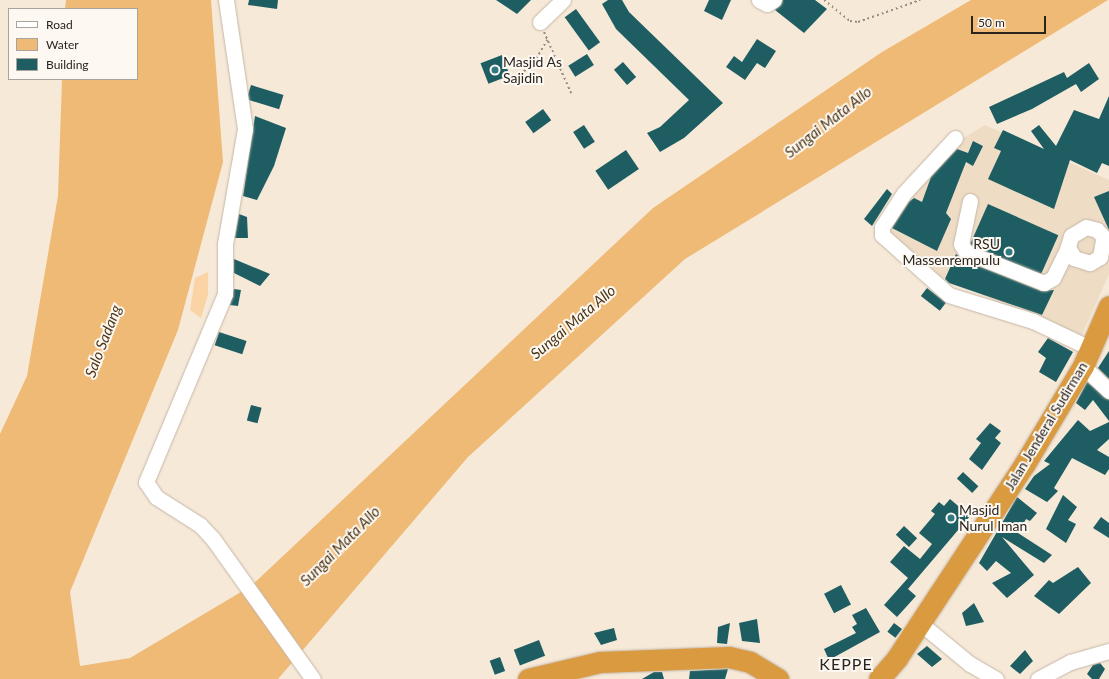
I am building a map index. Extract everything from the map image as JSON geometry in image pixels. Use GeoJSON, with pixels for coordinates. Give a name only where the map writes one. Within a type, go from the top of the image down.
{"type":"FeatureCollection","features":[{"type":"Feature","properties":{"kind":"highway","name":"Jalan Jenderal Sudirman"},"geometry":{"type":"LineString","coordinates":[[879,679],[920,623],[1024,465],[1086,357],[1109,306]]}},
{"type":"Feature","properties":{"kind":"highway"},"geometry":{"type":"LineString","coordinates":[[528,679],[600,662],[729,657],[754,664],[778,679]]}},
{"type":"Feature","properties":{"kind":"street"},"geometry":{"type":"LineString","coordinates":[[226,0],[245,129],[225,244],[225,294],[146,482],[156,497],[200,524],[225,554],[313,679]]}},
{"type":"Feature","properties":{"kind":"street"},"geometry":{"type":"LineString","coordinates":[[540,22],[563,0]]}},
{"type":"Feature","properties":{"kind":"street"},"geometry":{"type":"LineString","coordinates":[[759,0],[767,4],[774,0]]}},
{"type":"Feature","properties":{"kind":"street"},"geometry":{"type":"LineString","coordinates":[[955,138],[904,193],[882,227],[882,235],[949,296],[1033,321],[1086,357],[1109,391]]}},
{"type":"Feature","properties":{"kind":"street"},"geometry":{"type":"LineString","coordinates":[[970,200],[961,244],[966,252],[1044,283],[1053,278],[1068,247],[1071,236],[1086,227],[1097,230],[1106,242],[1100,257],[1090,263],[1074,258],[1068,247]]}},
{"type":"Feature","properties":{"kind":"street"},"geometry":{"type":"LineString","coordinates":[[920,623],[996,679]]}},
{"type":"Feature","properties":{"kind":"street"},"geometry":{"type":"LineString","coordinates":[[1038,679],[1070,662],[1109,652]]}},
{"type":"Feature","properties":{"kind":"path"},"geometry":{"type":"LineString","coordinates":[[824,0],[850,21],[858,22],[920,0]]}},
{"type":"Feature","properties":{"kind":"path"},"geometry":{"type":"LineString","coordinates":[[540,22],[571,93]]}},
{"type":"Feature","properties":{"kind":"path"},"geometry":{"type":"LineString","coordinates":[[515,76],[531,67],[548,39]]}},
{"type":"Feature","properties":{"kind":"shaded area","name":"RSU Massenrempulu"},"geometry":{"type":"Polygon","coordinates":[[[985,125],[1109,180],[1109,274],[1080,339],[933,273],[885,231],[917,181],[955,143],[985,125]]]}},
{"type":"Feature","properties":{"kind":"shaded area"},"geometry":{"type":"Polygon","coordinates":[[[208,272],[208,295],[201,318],[190,310],[195,278],[208,272]]]}},
{"type":"Feature","properties":{"kind":"water"},"geometry":{"type":"Polygon","coordinates":[[[66,0],[211,0],[223,162],[178,330],[70,592],[80,666],[130,658],[251,586],[653,208],[882,52],[971,0],[1108,0],[685,259],[468,457],[278,679],[0,679],[0,434],[27,376],[58,196],[62,80],[138,80],[138,8],[65,8],[66,0]]]}},
{"type":"Feature","properties":{"kind":"building"},"geometry":{"type":"Polygon","coordinates":[[[249,0],[278,0],[277,9],[248,5],[249,0]]]}},
{"type":"Feature","properties":{"kind":"building"},"geometry":{"type":"Polygon","coordinates":[[[496,0],[531,0],[517,14],[496,0]]]}},
{"type":"Feature","properties":{"kind":"building"},"geometry":{"type":"Polygon","coordinates":[[[608,0],[622,0],[629,12],[723,103],[684,138],[660,152],[647,133],[660,127],[689,100],[616,29],[602,4],[608,0]]]}},
{"type":"Feature","properties":{"kind":"building"},"geometry":{"type":"Polygon","coordinates":[[[709,0],[731,0],[722,20],[704,11],[709,0]]]}},
{"type":"Feature","properties":{"kind":"building"},"geometry":{"type":"Polygon","coordinates":[[[783,0],[815,0],[827,9],[804,33],[775,10],[783,0]]]}},
{"type":"Feature","properties":{"kind":"building"},"geometry":{"type":"Polygon","coordinates":[[[576,9],[600,42],[589,50],[565,17],[576,9]]]}},
{"type":"Feature","properties":{"kind":"building"},"geometry":{"type":"Polygon","coordinates":[[[757,39],[776,51],[765,68],[757,63],[745,80],[726,67],[734,56],[742,62],[757,39]]]}},
{"type":"Feature","properties":{"kind":"building"},"geometry":{"type":"Polygon","coordinates":[[[587,54],[594,65],[575,77],[568,66],[587,54]]]}},
{"type":"Feature","properties":{"kind":"building","name":"Masjid As Sajidin"},"geometry":{"type":"Polygon","coordinates":[[[502,55],[510,76],[488,84],[481,63],[502,55]]]}},
{"type":"Feature","properties":{"kind":"building"},"geometry":{"type":"Polygon","coordinates":[[[623,62],[636,77],[627,85],[614,70],[623,62]]]}},
{"type":"Feature","properties":{"kind":"building"},"geometry":{"type":"Polygon","coordinates":[[[1089,63],[1099,79],[1081,92],[1076,84],[1032,109],[997,124],[989,107],[1064,72],[1067,78],[1089,63]]]}},
{"type":"Feature","properties":{"kind":"building"},"geometry":{"type":"Polygon","coordinates":[[[251,85],[284,95],[279,109],[247,99],[251,85]]]}},
{"type":"Feature","properties":{"kind":"building"},"geometry":{"type":"Polygon","coordinates":[[[1109,96],[1109,166],[1102,163],[1097,173],[1070,160],[1054,209],[988,179],[1001,151],[994,148],[1003,130],[1044,149],[1031,131],[1039,125],[1056,146],[1074,110],[1099,119],[1109,96]]]}},
{"type":"Feature","properties":{"kind":"building"},"geometry":{"type":"Polygon","coordinates":[[[543,109],[551,120],[533,133],[525,122],[543,109]]]}},
{"type":"Feature","properties":{"kind":"building"},"geometry":{"type":"Polygon","coordinates":[[[255,116],[286,128],[274,166],[257,200],[243,196],[255,116]]]}},
{"type":"Feature","properties":{"kind":"building"},"geometry":{"type":"Polygon","coordinates":[[[584,125],[595,142],[584,149],[573,132],[584,125]]]}},
{"type":"Feature","properties":{"kind":"building"},"geometry":{"type":"Polygon","coordinates":[[[973,141],[983,146],[973,166],[966,162],[946,213],[951,219],[937,251],[892,228],[909,202],[914,198],[922,202],[931,177],[957,149],[968,153],[973,141]]]}},
{"type":"Feature","properties":{"kind":"building"},"geometry":{"type":"Polygon","coordinates":[[[626,150],[639,169],[608,190],[595,171],[626,150]]]}},
{"type":"Feature","properties":{"kind":"building"},"geometry":{"type":"Polygon","coordinates":[[[887,189],[892,194],[872,226],[864,219],[887,189]]]}},
{"type":"Feature","properties":{"kind":"building"},"geometry":{"type":"Polygon","coordinates":[[[1109,191],[1109,230],[1094,197],[1109,191]]]}},
{"type":"Feature","properties":{"kind":"building"},"geometry":{"type":"Polygon","coordinates":[[[988,204],[1058,235],[1040,276],[970,244],[988,204]]]}},
{"type":"Feature","properties":{"kind":"building"},"geometry":{"type":"Polygon","coordinates":[[[239,214],[247,217],[248,238],[235,238],[239,214]]]}},
{"type":"Feature","properties":{"kind":"building"},"geometry":{"type":"Polygon","coordinates":[[[956,254],[963,260],[1041,291],[1054,290],[1042,315],[949,283],[945,279],[956,254]]]}},
{"type":"Feature","properties":{"kind":"building"},"geometry":{"type":"Polygon","coordinates":[[[234,259],[270,274],[260,286],[234,273],[234,259]]]}},
{"type":"Feature","properties":{"kind":"building"},"geometry":{"type":"Polygon","coordinates":[[[927,288],[946,303],[940,311],[921,296],[927,288]]]}},
{"type":"Feature","properties":{"kind":"building"},"geometry":{"type":"Polygon","coordinates":[[[234,289],[241,290],[238,306],[230,305],[234,289]]]}},
{"type":"Feature","properties":{"kind":"building"},"geometry":{"type":"Polygon","coordinates":[[[219,332],[247,341],[242,354],[215,345],[219,332]]]}},
{"type":"Feature","properties":{"kind":"building"},"geometry":{"type":"Polygon","coordinates":[[[1048,338],[1073,352],[1056,382],[1039,372],[1046,358],[1038,352],[1048,338]]]}},
{"type":"Feature","properties":{"kind":"building"},"geometry":{"type":"Polygon","coordinates":[[[1109,351],[1109,379],[1098,368],[1109,351]]]}},
{"type":"Feature","properties":{"kind":"building"},"geometry":{"type":"Polygon","coordinates":[[[1087,382],[1109,400],[1109,421],[1093,400],[1085,410],[1076,403],[1087,382]]]}},
{"type":"Feature","properties":{"kind":"building"},"geometry":{"type":"Polygon","coordinates":[[[251,405],[262,408],[257,423],[247,420],[251,405]]]}},
{"type":"Feature","properties":{"kind":"building"},"geometry":{"type":"Polygon","coordinates":[[[1078,420],[1090,431],[1109,422],[1109,439],[1097,450],[1109,457],[1109,469],[1105,475],[1072,458],[1054,488],[1058,491],[1047,502],[1025,489],[1034,476],[1050,464],[1044,461],[1078,420]]]}},
{"type":"Feature","properties":{"kind":"building"},"geometry":{"type":"Polygon","coordinates":[[[990,423],[1001,431],[995,438],[1001,443],[982,470],[969,459],[981,443],[976,439],[990,423]]]}},
{"type":"Feature","properties":{"kind":"building"},"geometry":{"type":"Polygon","coordinates":[[[963,472],[978,486],[972,493],[957,479],[963,472]]]}},
{"type":"Feature","properties":{"kind":"building"},"geometry":{"type":"Polygon","coordinates":[[[1063,495],[1077,507],[1068,520],[1076,524],[1066,543],[1046,529],[1063,495]]]}},
{"type":"Feature","properties":{"kind":"building"},"geometry":{"type":"Polygon","coordinates":[[[1017,497],[1037,513],[1030,521],[1026,519],[1018,533],[1052,555],[1044,563],[1002,537],[1034,575],[1007,598],[992,583],[1011,573],[996,561],[987,571],[979,563],[1017,497]]]}},
{"type":"Feature","properties":{"kind":"building"},"geometry":{"type":"Polygon","coordinates":[[[950,499],[970,516],[908,589],[916,596],[897,617],[884,605],[908,578],[890,562],[904,546],[920,559],[932,544],[919,533],[935,514],[931,511],[939,502],[944,506],[950,499]]]}},
{"type":"Feature","properties":{"kind":"building"},"geometry":{"type":"Polygon","coordinates":[[[1101,517],[1109,523],[1109,538],[1093,528],[1101,517]]]}},
{"type":"Feature","properties":{"kind":"building"},"geometry":{"type":"Polygon","coordinates":[[[904,526],[917,538],[909,547],[896,535],[904,526]]]}},
{"type":"Feature","properties":{"kind":"building"},"geometry":{"type":"Polygon","coordinates":[[[1078,567],[1091,583],[1059,614],[1034,596],[1049,580],[1053,583],[1078,567]]]}},
{"type":"Feature","properties":{"kind":"building"},"geometry":{"type":"Polygon","coordinates":[[[841,585],[851,605],[834,613],[824,594],[841,585]]]}},
{"type":"Feature","properties":{"kind":"building"},"geometry":{"type":"Polygon","coordinates":[[[974,603],[984,622],[966,626],[962,613],[974,603]]]}},
{"type":"Feature","properties":{"kind":"building"},"geometry":{"type":"Polygon","coordinates":[[[866,608],[880,632],[829,660],[824,649],[856,633],[852,627],[857,624],[852,615],[866,608]]]}},
{"type":"Feature","properties":{"kind":"building"},"geometry":{"type":"Polygon","coordinates":[[[757,619],[760,643],[742,641],[739,623],[757,619]]]}},
{"type":"Feature","properties":{"kind":"building"},"geometry":{"type":"Polygon","coordinates":[[[730,623],[727,644],[717,643],[718,627],[730,623]]]}},
{"type":"Feature","properties":{"kind":"building"},"geometry":{"type":"Polygon","coordinates":[[[894,623],[902,629],[895,638],[887,632],[894,623]]]}},
{"type":"Feature","properties":{"kind":"building"},"geometry":{"type":"Polygon","coordinates":[[[614,628],[617,640],[601,645],[594,633],[614,628]]]}},
{"type":"Feature","properties":{"kind":"building"},"geometry":{"type":"Polygon","coordinates":[[[539,640],[545,656],[520,666],[514,650],[539,640]]]}},
{"type":"Feature","properties":{"kind":"building"},"geometry":{"type":"Polygon","coordinates":[[[927,646],[942,659],[932,667],[917,654],[927,646]]]}},
{"type":"Feature","properties":{"kind":"building"},"geometry":{"type":"Polygon","coordinates":[[[1025,650],[1033,661],[1020,674],[1010,666],[1025,650]]]}},
{"type":"Feature","properties":{"kind":"building"},"geometry":{"type":"Polygon","coordinates":[[[500,657],[505,671],[495,675],[490,661],[500,657]]]}},
{"type":"Feature","properties":{"kind":"building"},"geometry":{"type":"Polygon","coordinates":[[[1100,663],[1105,669],[1099,679],[1092,679],[1087,674],[1093,665],[1100,663]]]}},
{"type":"Feature","properties":{"kind":"building"},"geometry":{"type":"Polygon","coordinates":[[[728,669],[725,679],[689,679],[690,671],[728,669]]]}},
{"type":"Feature","properties":{"kind":"building"},"geometry":{"type":"Polygon","coordinates":[[[654,672],[662,672],[664,679],[642,679],[654,672]]]}},
{"type":"Feature","properties":{"kind":"place","name":"Masjid As Sajidin"},"geometry":{"type":"Point","coordinates":[495,70]}},
{"type":"Feature","properties":{"kind":"place","name":"RSU Massenrempulu"},"geometry":{"type":"Point","coordinates":[1009,252]}},
{"type":"Feature","properties":{"kind":"place","name":"Masjid Nurul Iman"},"geometry":{"type":"Point","coordinates":[951,518]}},
{"type":"Feature","properties":{"kind":"district","name":"KEPPE"},"geometry":{"type":"Point","coordinates":[846,664]}},
{"type":"Feature","properties":{"kind":"water label","name":"Sungai Mata Allo"},"geometry":{"type":"Point","coordinates":[828,122]}},
{"type":"Feature","properties":{"kind":"water label","name":"Sungai Mata Allo"},"geometry":{"type":"Point","coordinates":[573,322]}},
{"type":"Feature","properties":{"kind":"water label","name":"Salo Sadang"},"geometry":{"type":"Point","coordinates":[103,341]}},
{"type":"Feature","properties":{"kind":"water label","name":"Sungai Mata Allo"},"geometry":{"type":"Point","coordinates":[340,546]}}]}
